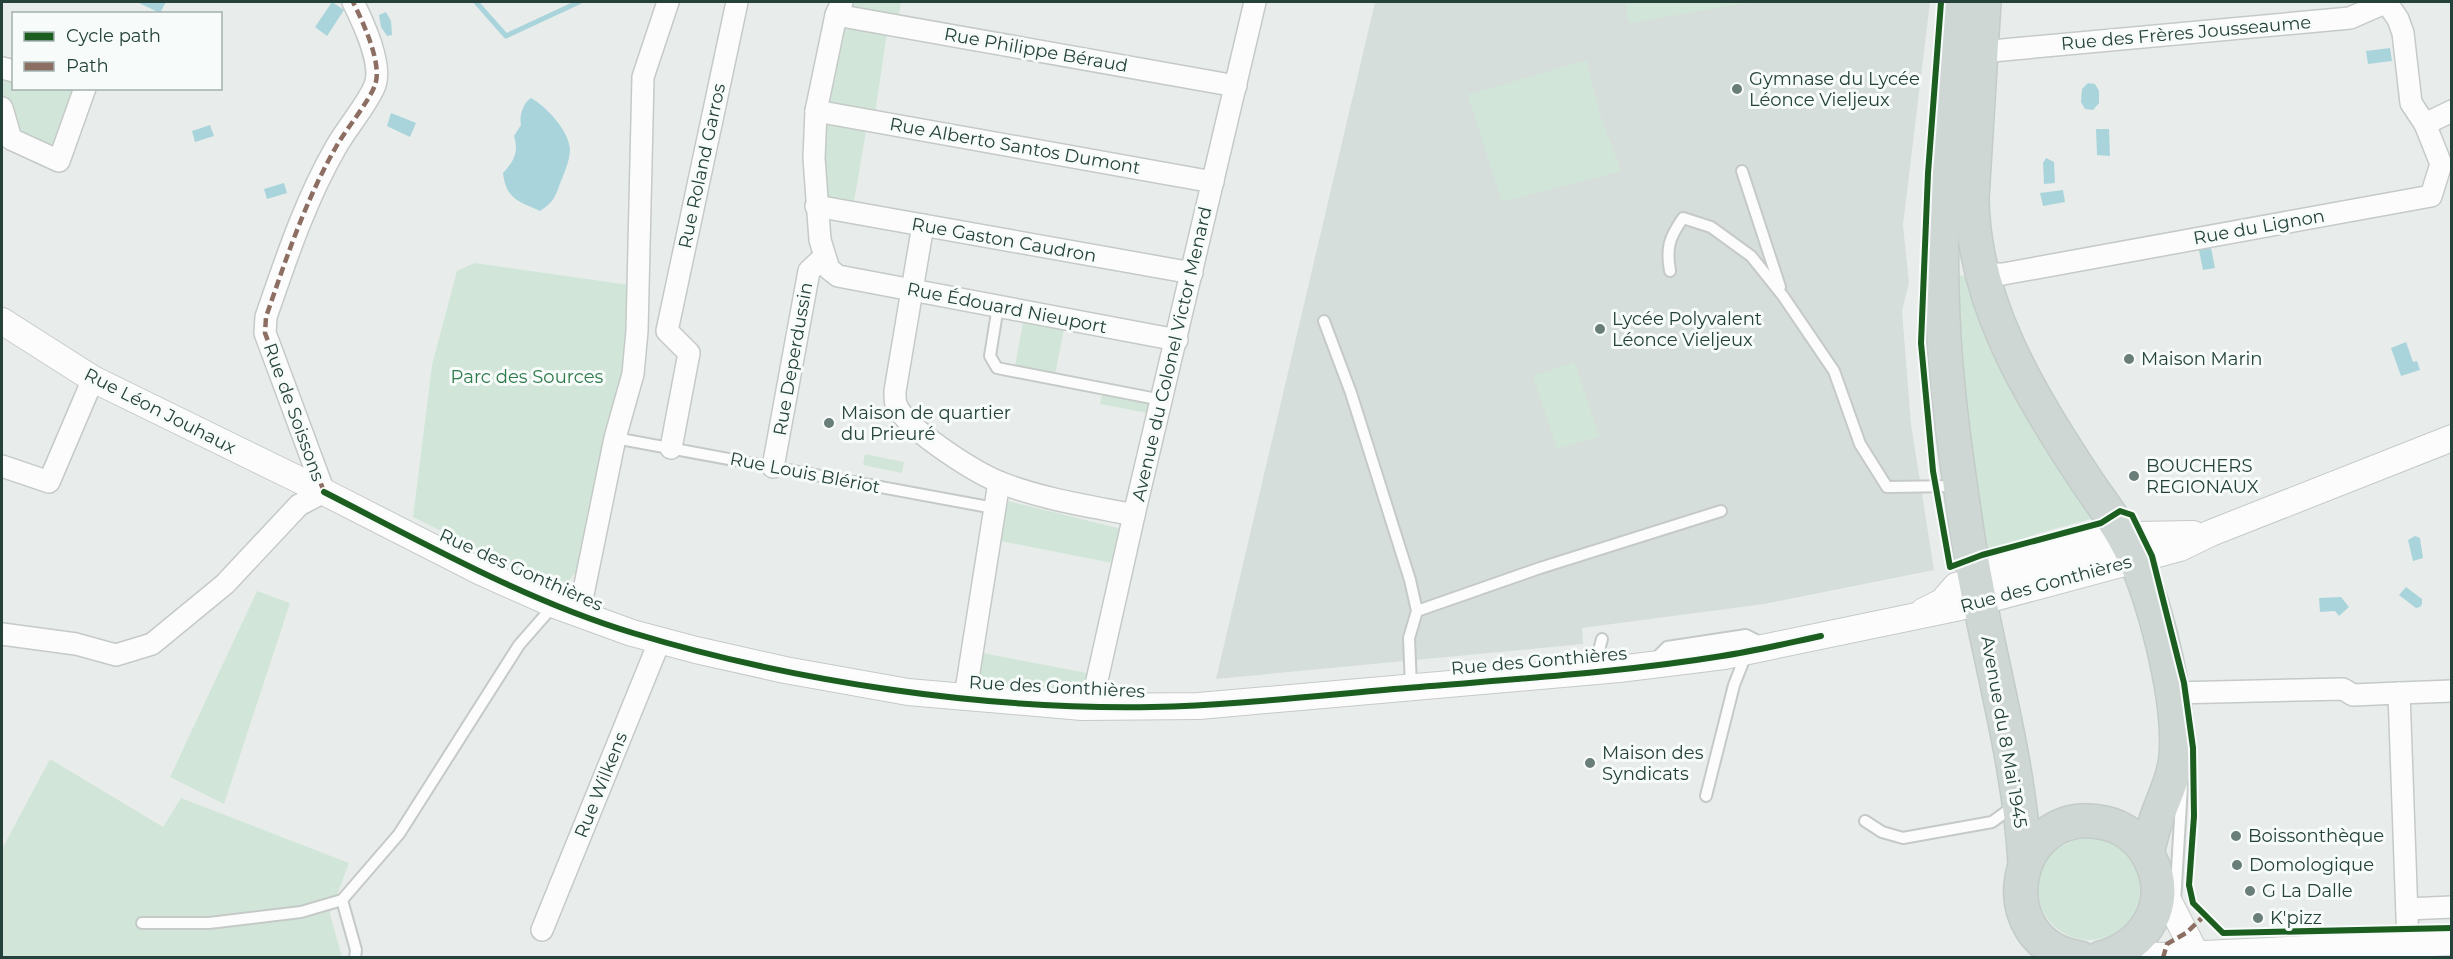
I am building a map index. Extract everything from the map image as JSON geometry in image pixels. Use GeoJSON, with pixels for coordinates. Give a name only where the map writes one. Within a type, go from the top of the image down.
{"type":"FeatureCollection","features":[{"type":"Feature","properties":{"kind":"main road","name":"Avenue du 8 Mai 1945"},"geometry":{"type":"LineString","coordinates":[[1955,2],[1943,173],[1942,251],[1946,365],[1961,486],[1978,591],[2019,802],[2025,863]]}},
{"type":"Feature","properties":{"kind":"main road"},"geometry":{"type":"LineString","coordinates":[[1984,2],[1972,198],[1972,224],[1983,274],[2007,344],[2020,373],[2041,410],[2130,549],[2150,600],[2173,693],[2175,766],[2157,818],[2152,867],[2158,899],[2148,925],[2130,945],[2108,956]]}},
{"type":"Feature","properties":{"kind":"main road","name":"Avenue du 8 Mai 1945"},"geometry":{"type":"LineString","coordinates":[[2080,957],[2041,948],[2023,911],[2020,879],[2025,863],[2036,845],[2052,831],[2072,822],[2093,820],[2114,825],[2133,836],[2152,867]]}},
{"type":"Feature","properties":{"kind":"street","name":"Rue de Soissons"},"geometry":{"type":"LineString","coordinates":[[324,492],[265,333],[266,317],[299,220],[335,147],[375,84],[377,68],[368,36],[353,2]]}},
{"type":"Feature","properties":{"kind":"street"},"geometry":{"type":"LineString","coordinates":[[579,614],[615,438],[633,374],[637,331],[643,77],[668,2]]}},
{"type":"Feature","properties":{"kind":"street","name":"Rue Roland Garros"},"geometry":{"type":"LineString","coordinates":[[667,331],[737,2]]}},
{"type":"Feature","properties":{"kind":"street","name":"Avenue du Colonel Victor Menard"},"geometry":{"type":"LineString","coordinates":[[1091,706],[1256,2]]}},
{"type":"Feature","properties":{"kind":"street"},"geometry":{"type":"LineString","coordinates":[[2387,2],[2398,19],[2403,33],[2410,104],[2425,124],[2451,111]]}},
{"type":"Feature","properties":{"kind":"street","name":"Rue des Frères Jousseaume"},"geometry":{"type":"LineString","coordinates":[[1981,52],[2350,18],[2387,2]]}},
{"type":"Feature","properties":{"kind":"street"},"geometry":{"type":"LineString","coordinates":[[824,257],[816,206],[814,158],[816,111],[839,8]]}},
{"type":"Feature","properties":{"kind":"street","name":"Rue Philippe Béraud"},"geometry":{"type":"LineString","coordinates":[[839,8],[1236,86]]}},
{"type":"Feature","properties":{"kind":"street"},"geometry":{"type":"LineString","coordinates":[[2,108],[11,139],[59,161],[84,90]]}},
{"type":"Feature","properties":{"kind":"street","name":"Rue Alberto Santos Dumont"},"geometry":{"type":"LineString","coordinates":[[816,111],[1213,182]]}},
{"type":"Feature","properties":{"kind":"street","name":"Rue du Lignon"},"geometry":{"type":"LineString","coordinates":[[1983,274],[2003,274],[2431,196],[2440,164],[2425,124]]}},
{"type":"Feature","properties":{"kind":"street","name":"Rue Gaston Caudron"},"geometry":{"type":"LineString","coordinates":[[816,206],[1192,273]]}},
{"type":"Feature","properties":{"kind":"street"},"geometry":{"type":"LineString","coordinates":[[923,225],[895,391],[896,405],[908,420],[933,443],[999,482],[1064,501],[1134,515]]}},
{"type":"Feature","properties":{"kind":"street","name":"Rue Édouard Nieuport"},"geometry":{"type":"LineString","coordinates":[[824,257],[829,269],[838,276],[1176,339]]}},
{"type":"Feature","properties":{"kind":"street","name":"Rue Deperdussin"},"geometry":{"type":"LineString","coordinates":[[773,467],[809,271],[824,257]]}},
{"type":"Feature","properties":{"kind":"street","name":"Rue Léon Jouhaux"},"geometry":{"type":"LineString","coordinates":[[2,321],[93,379],[324,492]]}},
{"type":"Feature","properties":{"kind":"street"},"geometry":{"type":"LineString","coordinates":[[637,331],[667,331],[689,353],[671,448]]}},
{"type":"Feature","properties":{"kind":"street"},"geometry":{"type":"LineString","coordinates":[[2,466],[49,482],[93,379]]}},
{"type":"Feature","properties":{"kind":"street","name":"Rue des Gonthières"},"geometry":{"type":"LineString","coordinates":[[324,492],[481,572],[555,605],[660,640],[785,670],[908,692],[1091,706],[1198,706],[1649,666],[1758,649],[1913,616],[1978,591],[2130,549],[2180,548],[2211,533],[2451,438]]}},
{"type":"Feature","properties":{"kind":"street"},"geometry":{"type":"LineString","coordinates":[[964,697],[999,482]]}},
{"type":"Feature","properties":{"kind":"street"},"geometry":{"type":"LineString","coordinates":[[2,634],[76,644],[116,655],[152,644],[225,584],[299,505],[324,492]]}},
{"type":"Feature","properties":{"kind":"street","name":"Rue Wilkens"},"geometry":{"type":"LineString","coordinates":[[542,930],[660,640]]}},
{"type":"Feature","properties":{"kind":"street"},"geometry":{"type":"LineString","coordinates":[[2173,693],[2343,689],[2353,695],[2451,690]]}},
{"type":"Feature","properties":{"kind":"street"},"geometry":{"type":"LineString","coordinates":[[2398,693],[2408,944]]}},
{"type":"Feature","properties":{"kind":"street"},"geometry":{"type":"LineString","coordinates":[[2152,867],[2196,954]]}},
{"type":"Feature","properties":{"kind":"street"},"geometry":{"type":"LineString","coordinates":[[2407,909],[2451,907]]}},
{"type":"Feature","properties":{"kind":"street"},"geometry":{"type":"LineString","coordinates":[[2108,956],[2163,956],[2451,942]]}},
{"type":"Feature","properties":{"kind":"lane"},"geometry":{"type":"LineString","coordinates":[[1742,171],[1783,296]]}},
{"type":"Feature","properties":{"kind":"lane"},"geometry":{"type":"LineString","coordinates":[[1670,271],[1667,255],[1671,236],[1683,218],[1711,227],[1751,256],[1783,296],[1834,371],[1860,444],[1887,487],[1961,486]]}},
{"type":"Feature","properties":{"kind":"lane"},"geometry":{"type":"LineString","coordinates":[[999,306],[990,356],[997,368],[1162,400]]}},
{"type":"Feature","properties":{"kind":"lane"},"geometry":{"type":"LineString","coordinates":[[1324,321],[1351,393],[1410,580],[1417,611],[1409,638],[1411,687]]}},
{"type":"Feature","properties":{"kind":"lane","name":"Rue Louis Blériot"},"geometry":{"type":"LineString","coordinates":[[615,438],[994,508]]}},
{"type":"Feature","properties":{"kind":"lane"},"geometry":{"type":"LineString","coordinates":[[1417,611],[1540,568],[1721,511]]}},
{"type":"Feature","properties":{"kind":"lane"},"geometry":{"type":"LineString","coordinates":[[1978,591],[1990,561],[2097,532],[2130,549]]}},
{"type":"Feature","properties":{"kind":"lane"},"geometry":{"type":"LineString","coordinates":[[142,923],[210,923],[302,912],[342,900],[399,834],[519,645],[555,605]]}},
{"type":"Feature","properties":{"kind":"lane"},"geometry":{"type":"LineString","coordinates":[[1593,672],[1602,639]]}},
{"type":"Feature","properties":{"kind":"lane"},"geometry":{"type":"LineString","coordinates":[[1706,796],[1734,685],[1758,649]]}},
{"type":"Feature","properties":{"kind":"lane"},"geometry":{"type":"LineString","coordinates":[[2174,911],[2183,789],[2175,766]]}},
{"type":"Feature","properties":{"kind":"lane"},"geometry":{"type":"LineString","coordinates":[[1865,821],[1882,832],[1903,838],[1992,822],[2019,802]]}},
{"type":"Feature","properties":{"kind":"lane"},"geometry":{"type":"LineString","coordinates":[[342,900],[356,950],[355,957]]}},
{"type":"Feature","properties":{"kind":"shaded area","name":"Lycée Polyvalent Léonce Vieljeux"},"geometry":{"type":"Polygon","coordinates":[[[1375,2],[1930,2],[1903,225],[1909,283],[1902,311],[1911,424],[1934,570],[1764,604],[1582,628],[1583,644],[1216,679],[1375,2]]]}},
{"type":"Feature","properties":{"kind":"green space"},"geometry":{"type":"Polygon","coordinates":[[[841,2],[901,2],[897,26],[888,25],[874,121],[868,120],[852,213],[816,206],[814,158],[841,2]]]}},
{"type":"Feature","properties":{"kind":"green space"},"geometry":{"type":"Polygon","coordinates":[[[1625,2],[1753,2],[1629,23],[1625,2]]]}},
{"type":"Feature","properties":{"kind":"green space"},"geometry":{"type":"Polygon","coordinates":[[[1586,60],[1600,115],[1621,171],[1502,202],[1468,95],[1586,60]]]}},
{"type":"Feature","properties":{"kind":"green space"},"geometry":{"type":"Polygon","coordinates":[[[2,68],[12,71],[12,90],[85,90],[59,161],[11,139],[2,108],[2,68]]]}},
{"type":"Feature","properties":{"kind":"green space","name":"Parc des Sources"},"geometry":{"type":"Polygon","coordinates":[[[474,263],[629,285],[626,368],[582,573],[574,574],[562,591],[413,517],[432,365],[457,271],[474,263]]]}},
{"type":"Feature","properties":{"kind":"green space"},"geometry":{"type":"Polygon","coordinates":[[[1943,271],[1977,279],[2102,516],[2039,533],[1972,558],[1943,271]]]}},
{"type":"Feature","properties":{"kind":"green space"},"geometry":{"type":"Polygon","coordinates":[[[1025,311],[1066,319],[1054,380],[1014,372],[1025,311]]]}},
{"type":"Feature","properties":{"kind":"green space"},"geometry":{"type":"Polygon","coordinates":[[[1574,362],[1599,436],[1557,449],[1533,376],[1574,362]]]}},
{"type":"Feature","properties":{"kind":"green space"},"geometry":{"type":"Polygon","coordinates":[[[1103,389],[1162,400],[1158,415],[1100,404],[1103,389]]]}},
{"type":"Feature","properties":{"kind":"green space"},"geometry":{"type":"Polygon","coordinates":[[[865,454],[904,462],[902,473],[863,465],[865,454]]]}},
{"type":"Feature","properties":{"kind":"green space"},"geometry":{"type":"Polygon","coordinates":[[[996,498],[1130,531],[1122,565],[990,539],[996,498]]]}},
{"type":"Feature","properties":{"kind":"green space"},"geometry":{"type":"Polygon","coordinates":[[[257,591],[290,603],[224,804],[170,777],[257,591]]]}},
{"type":"Feature","properties":{"kind":"green space"},"geometry":{"type":"Polygon","coordinates":[[[972,651],[1098,675],[1091,707],[965,697],[972,651]]]}},
{"type":"Feature","properties":{"kind":"green space"},"geometry":{"type":"Polygon","coordinates":[[[50,759],[163,827],[181,798],[349,863],[330,914],[342,957],[2,958],[2,849],[50,759]]]}},
{"type":"Feature","properties":{"kind":"green space"},"geometry":{"type":"Polygon","coordinates":[[[2089,838],[2109,842],[2125,853],[2136,869],[2140,889],[2136,909],[2125,925],[2109,936],[2089,940],[2069,936],[2053,925],[2042,909],[2038,889],[2042,869],[2053,853],[2069,842],[2089,838]]]}},
{"type":"Feature","properties":{"kind":"water"},"geometry":{"type":"Polygon","coordinates":[[[137,2],[166,2],[161,12],[137,2]]]}},
{"type":"Feature","properties":{"kind":"water"},"geometry":{"type":"Polygon","coordinates":[[[332,2],[344,10],[327,36],[315,27],[332,2]]]}},
{"type":"Feature","properties":{"kind":"water"},"geometry":{"type":"Polygon","coordinates":[[[386,12],[391,21],[392,35],[387,36],[381,27],[379,15],[386,12]]]}},
{"type":"Feature","properties":{"kind":"water"},"geometry":{"type":"Polygon","coordinates":[[[2390,48],[2392,61],[2368,64],[2366,51],[2390,48]]]}},
{"type":"Feature","properties":{"kind":"water"},"geometry":{"type":"Polygon","coordinates":[[[2088,83],[2095,84],[2099,91],[2099,103],[2093,110],[2085,109],[2081,102],[2082,89],[2088,83]]]}},
{"type":"Feature","properties":{"kind":"water"},"geometry":{"type":"Polygon","coordinates":[[[531,98],[556,120],[566,135],[570,149],[567,165],[555,195],[551,202],[540,211],[510,194],[503,173],[514,156],[516,147],[514,136],[521,125],[522,110],[531,98]]]}},
{"type":"Feature","properties":{"kind":"water"},"geometry":{"type":"Polygon","coordinates":[[[391,113],[416,123],[410,137],[387,126],[391,113]]]}},
{"type":"Feature","properties":{"kind":"water"},"geometry":{"type":"Polygon","coordinates":[[[210,125],[214,136],[195,142],[192,131],[210,125]]]}},
{"type":"Feature","properties":{"kind":"water"},"geometry":{"type":"Polygon","coordinates":[[[2096,129],[2109,129],[2110,156],[2097,155],[2096,129]]]}},
{"type":"Feature","properties":{"kind":"water"},"geometry":{"type":"Polygon","coordinates":[[[2046,158],[2054,162],[2055,183],[2044,184],[2043,163],[2046,158]]]}},
{"type":"Feature","properties":{"kind":"water"},"geometry":{"type":"Polygon","coordinates":[[[284,183],[287,193],[267,199],[264,189],[284,183]]]}},
{"type":"Feature","properties":{"kind":"water"},"geometry":{"type":"Polygon","coordinates":[[[2063,190],[2065,202],[2043,206],[2040,193],[2063,190]]]}},
{"type":"Feature","properties":{"kind":"water"},"geometry":{"type":"Polygon","coordinates":[[[2211,248],[2215,268],[2203,270],[2199,250],[2211,248]]]}},
{"type":"Feature","properties":{"kind":"water"},"geometry":{"type":"Polygon","coordinates":[[[2406,342],[2413,362],[2417,361],[2420,370],[2401,376],[2391,348],[2406,342]]]}},
{"type":"Feature","properties":{"kind":"water"},"geometry":{"type":"Polygon","coordinates":[[[2415,536],[2420,538],[2423,558],[2413,561],[2408,540],[2415,536]]]}},
{"type":"Feature","properties":{"kind":"water"},"geometry":{"type":"Polygon","coordinates":[[[2406,587],[2422,599],[2420,607],[2416,608],[2399,595],[2406,587]]]}},
{"type":"Feature","properties":{"kind":"water"},"geometry":{"type":"Polygon","coordinates":[[[2341,597],[2349,607],[2339,616],[2335,611],[2320,612],[2319,598],[2341,597]]]}},
{"type":"Feature","properties":{"kind":"waterway"},"geometry":{"type":"LineString","coordinates":[[476,2],[506,36],[579,2]]}},
{"type":"Feature","properties":{"kind":"marked path"},"geometry":{"type":"LineString","coordinates":[[324,492],[265,333],[266,317],[315,188],[336,147],[375,85],[377,76],[374,54],[353,2]]}},
{"type":"Feature","properties":{"kind":"marked path"},"geometry":{"type":"LineString","coordinates":[[2163,958],[2167,944],[2186,933],[2204,916]]}},
{"type":"Feature","properties":{"kind":"cycle path"},"geometry":{"type":"LineString","coordinates":[[1941,2],[1928,173],[1921,343],[1933,471],[1950,567],[1982,555],[2101,523],[2120,511],[2132,515],[2152,556],[2184,683],[2193,748],[2194,816],[2189,885],[2193,903],[2223,933],[2452,928]]}},
{"type":"Feature","properties":{"kind":"cycle path"},"geometry":{"type":"LineString","coordinates":[[324,492],[475,569],[593,620],[758,666],[890,690],[956,698],[1088,707],[1152,707],[1248,702],[1644,667],[1734,654],[1821,636]]}},
{"type":"Feature","properties":{"kind":"place","name":"Gymnase du Lycée Léonce Vieljeux"},"geometry":{"type":"Point","coordinates":[1737,89]}},
{"type":"Feature","properties":{"kind":"place","name":"Lycée Polyvalent Léonce Vieljeux"},"geometry":{"type":"Point","coordinates":[1600,329]}},
{"type":"Feature","properties":{"kind":"place","name":"Maison Marin"},"geometry":{"type":"Point","coordinates":[2129,359]}},
{"type":"Feature","properties":{"kind":"place","name":"Maison de quartier du Prieuré"},"geometry":{"type":"Point","coordinates":[829,423]}},
{"type":"Feature","properties":{"kind":"place","name":"BOUCHERS REGIONAUX"},"geometry":{"type":"Point","coordinates":[2134,476]}},
{"type":"Feature","properties":{"kind":"place","name":"Maison des Syndicats"},"geometry":{"type":"Point","coordinates":[1590,763]}},
{"type":"Feature","properties":{"kind":"place","name":"Boissonthèque"},"geometry":{"type":"Point","coordinates":[2236,836]}},
{"type":"Feature","properties":{"kind":"place","name":"Domologique"},"geometry":{"type":"Point","coordinates":[2237,865]}},
{"type":"Feature","properties":{"kind":"place","name":"G La Dalle"},"geometry":{"type":"Point","coordinates":[2250,891]}},
{"type":"Feature","properties":{"kind":"place","name":"K'pizz"},"geometry":{"type":"Point","coordinates":[2258,918]}}]}
